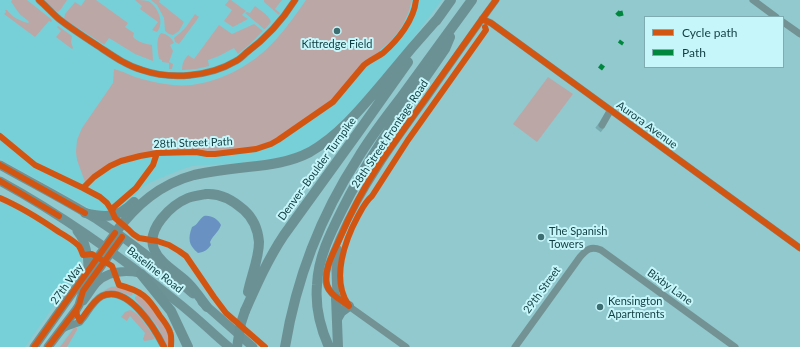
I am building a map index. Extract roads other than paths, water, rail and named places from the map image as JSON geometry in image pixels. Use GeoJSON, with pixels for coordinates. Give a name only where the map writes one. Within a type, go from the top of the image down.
{"type":"FeatureCollection","features":[{"type":"Feature","properties":{"kind":"highway"},"geometry":{"type":"LineString","coordinates":[[118,235],[124,221],[144,200],[175,182],[206,173],[260,166],[291,160],[321,144],[349,121],[363,106],[451,0]]}},
{"type":"Feature","properties":{"kind":"highway"},"geometry":{"type":"LineString","coordinates":[[285,347],[300,284],[310,253],[336,196],[357,158],[472,0]]}},
{"type":"Feature","properties":{"kind":"highway","name":"Denver–Boulder Turnpike"},"geometry":{"type":"LineString","coordinates":[[237,347],[245,311],[273,251],[439,16]]}},
{"type":"Feature","properties":{"kind":"highway"},"geometry":{"type":"LineString","coordinates":[[329,347],[319,318],[317,285],[319,267],[329,237],[345,203],[366,166],[445,49],[454,26]]}},
{"type":"Feature","properties":{"kind":"highway"},"geometry":{"type":"LineString","coordinates":[[85,213],[97,216],[108,216],[120,213],[128,208],[140,195],[174,175],[183,172],[218,171]]}},
{"type":"Feature","properties":{"kind":"highway"},"geometry":{"type":"LineString","coordinates":[[207,307],[192,287],[158,256],[152,240],[154,231],[159,223],[174,207],[188,198],[207,194],[217,195],[229,199],[248,214],[255,224],[259,243],[258,254],[248,290],[245,311]]}},
{"type":"Feature","properties":{"kind":"highway"},"geometry":{"type":"LineString","coordinates":[[141,274],[171,311],[188,347]]}},
{"type":"Feature","properties":{"kind":"highway"},"geometry":{"type":"LineString","coordinates":[[336,296],[338,347]]}},
{"type":"Feature","properties":{"kind":"highway"},"geometry":{"type":"LineString","coordinates":[[337,318],[341,312],[349,306]]}},
{"type":"Feature","properties":{"kind":"main road","name":"Baseline Road"},"geometry":{"type":"LineString","coordinates":[[0,165],[85,213],[118,235],[162,268],[253,347]]}},
{"type":"Feature","properties":{"kind":"main road","name":"Baseline Road"},"geometry":{"type":"LineString","coordinates":[[0,181],[72,224],[108,249],[182,306],[229,347]]}},
{"type":"Feature","properties":{"kind":"main road"},"geometry":{"type":"LineString","coordinates":[[72,224],[84,241],[87,251],[88,271]]}},
{"type":"Feature","properties":{"kind":"main road","name":"27th Way"},"geometry":{"type":"LineString","coordinates":[[50,346],[78,307],[83,290],[118,235]]}},
{"type":"Feature","properties":{"kind":"main road","name":"27th Way"},"geometry":{"type":"LineString","coordinates":[[34,347],[88,271],[108,249]]}},
{"type":"Feature","properties":{"kind":"main road"},"geometry":{"type":"LineString","coordinates":[[78,307],[97,283],[111,274],[123,271],[141,274]]}},
{"type":"Feature","properties":{"kind":"street"},"geometry":{"type":"LineString","coordinates":[[39,0],[70,27],[122,62],[142,70],[179,76],[198,74],[220,68],[236,61],[272,30],[295,0]]}},
{"type":"Feature","properties":{"kind":"street","name":"28th Street Frontage Road"},"geometry":{"type":"LineString","coordinates":[[336,296],[335,270],[339,239],[352,212],[375,170],[496,0]]}},
{"type":"Feature","properties":{"kind":"street"},"geometry":{"type":"LineString","coordinates":[[753,0],[775,16]]}},
{"type":"Feature","properties":{"kind":"street","name":"Aurora Avenue"},"geometry":{"type":"LineString","coordinates":[[482,18],[491,23],[800,248]]}},
{"type":"Feature","properties":{"kind":"street"},"geometry":{"type":"LineString","coordinates":[[784,23],[800,34]]}},
{"type":"Feature","properties":{"kind":"street"},"geometry":{"type":"LineString","coordinates":[[602,125],[610,111]]}},
{"type":"Feature","properties":{"kind":"street","name":"29th Street"},"geometry":{"type":"LineString","coordinates":[[515,347],[580,257],[590,248]]}},
{"type":"Feature","properties":{"kind":"street","name":"Bixby Lane"},"geometry":{"type":"LineString","coordinates":[[590,248],[601,250],[735,347]]}},
{"type":"Feature","properties":{"kind":"street"},"geometry":{"type":"LineString","coordinates":[[63,329],[80,322],[102,296],[108,294],[117,295],[128,299],[137,308],[157,334],[164,347]]}},
{"type":"Feature","properties":{"kind":"street"},"geometry":{"type":"LineString","coordinates":[[336,296],[406,347]]}},
{"type":"Feature","properties":{"kind":"street"},"geometry":{"type":"LineString","coordinates":[[78,307],[77,315],[80,322]]}},
{"type":"Feature","properties":{"kind":"tunnel"},"geometry":{"type":"LineString","coordinates":[[598,130],[602,125]]}},
{"type":"Feature","properties":{"kind":"place","name":"Kittredge Field"},"geometry":{"type":"Point","coordinates":[337,31]}},
{"type":"Feature","properties":{"kind":"place","name":"The Spanish Towers"},"geometry":{"type":"Point","coordinates":[541,237]}},
{"type":"Feature","properties":{"kind":"place","name":"Kensington Apartments"},"geometry":{"type":"Point","coordinates":[600,307]}}]}
